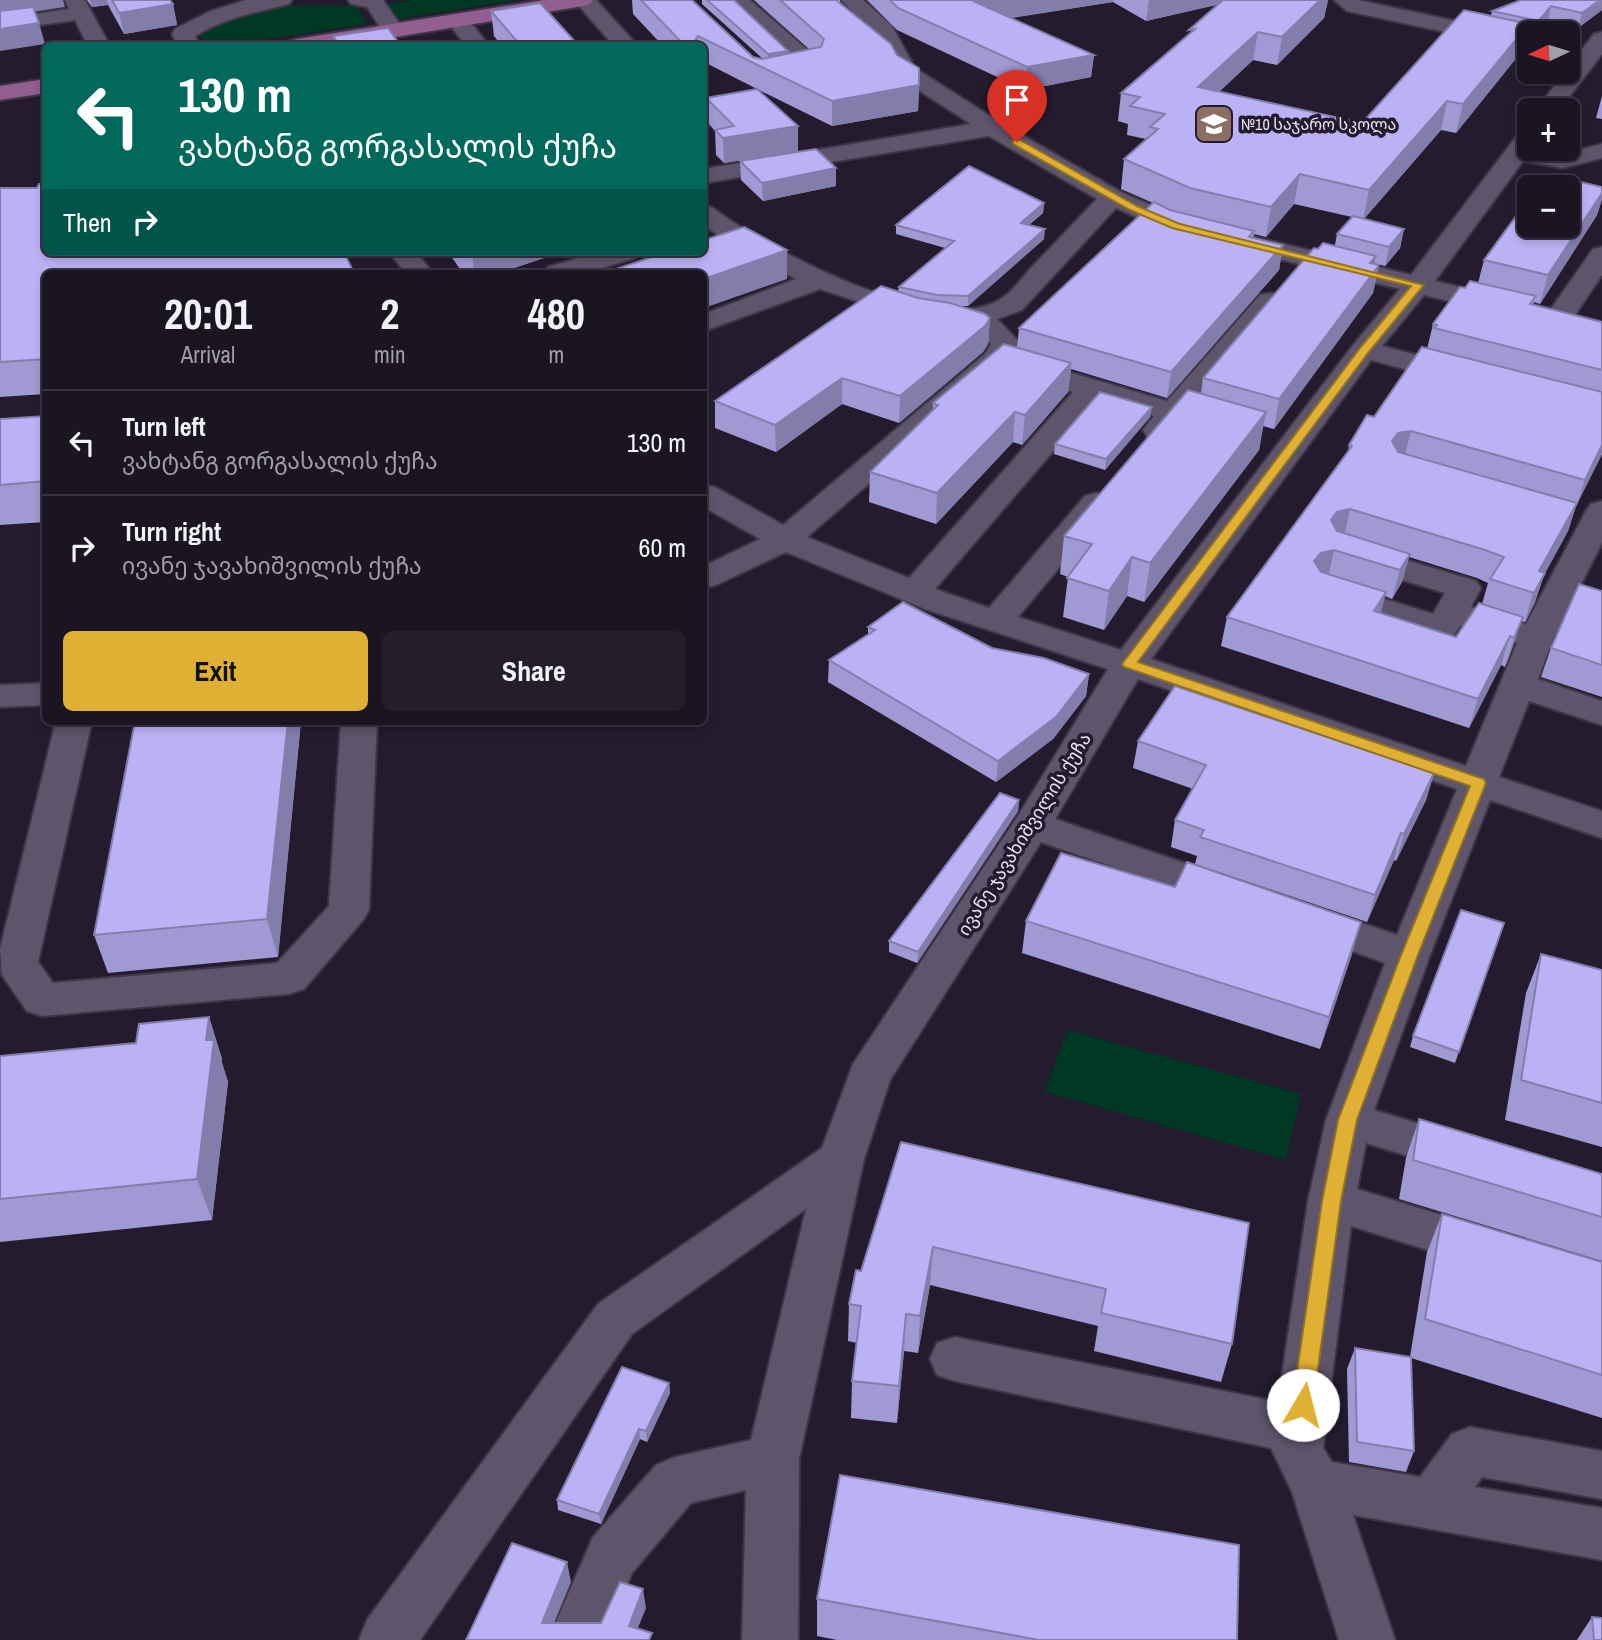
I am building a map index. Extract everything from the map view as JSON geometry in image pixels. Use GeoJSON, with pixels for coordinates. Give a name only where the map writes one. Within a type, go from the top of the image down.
{"type":"FeatureCollection","features":[{"type":"Feature","properties":{"kind":"main road"},"geometry":{"type":"LineString","coordinates":[[335,42],[401,35],[457,20],[583,0]]}},
{"type":"Feature","properties":{"kind":"main road"},"geometry":{"type":"LineString","coordinates":[[0,93],[42,87]]}},
{"type":"Feature","properties":{"kind":"street"},"geometry":{"type":"LineString","coordinates":[[187,42],[183,34],[209,17],[251,3],[282,0]]}},
{"type":"Feature","properties":{"kind":"street"},"geometry":{"type":"LineString","coordinates":[[372,0],[401,35]]}},
{"type":"Feature","properties":{"kind":"street"},"geometry":{"type":"LineString","coordinates":[[583,0],[623,42]]}},
{"type":"Feature","properties":{"kind":"street"},"geometry":{"type":"LineString","coordinates":[[738,0],[811,65],[762,74],[752,64]]}},
{"type":"Feature","properties":{"kind":"street"},"geometry":{"type":"LineString","coordinates":[[851,0],[884,31],[906,72],[993,128],[1112,197],[1176,226],[1602,330]]}},
{"type":"Feature","properties":{"kind":"street"},"geometry":{"type":"LineString","coordinates":[[1344,0],[1354,7],[1517,41]]}},
{"type":"Feature","properties":{"kind":"street"},"geometry":{"type":"LineString","coordinates":[[0,25],[78,6],[97,42]]}},
{"type":"Feature","properties":{"kind":"street"},"geometry":{"type":"LineString","coordinates":[[457,20],[475,42]]}},
{"type":"Feature","properties":{"kind":"street"},"geometry":{"type":"LineString","coordinates":[[1556,98],[1591,49]]}},
{"type":"Feature","properties":{"kind":"street"},"geometry":{"type":"LineString","coordinates":[[802,140],[964,109]]}},
{"type":"Feature","properties":{"kind":"street"},"geometry":{"type":"LineString","coordinates":[[707,176],[993,128]]}},
{"type":"Feature","properties":{"kind":"street","name":"ივანე ჯავახიშვილის ქუჩა"},"geometry":{"type":"LineString","coordinates":[[771,1640],[773,1459],[841,1159],[869,1076],[1032,825],[1129,664],[1278,444],[1364,350],[1418,285],[1517,150]]}},
{"type":"Feature","properties":{"kind":"street"},"geometry":{"type":"LineString","coordinates":[[1580,157],[1602,151]]}},
{"type":"Feature","properties":{"kind":"street"},"geometry":{"type":"LineString","coordinates":[[708,221],[798,272],[920,314],[957,318],[999,310],[1012,304],[1112,197]]}},
{"type":"Feature","properties":{"kind":"street"},"geometry":{"type":"LineString","coordinates":[[1558,320],[1602,255]]}},
{"type":"Feature","properties":{"kind":"street"},"geometry":{"type":"LineString","coordinates":[[568,270],[613,256]]}},
{"type":"Feature","properties":{"kind":"street"},"geometry":{"type":"LineString","coordinates":[[1138,454],[1306,259]]}},
{"type":"Feature","properties":{"kind":"street"},"geometry":{"type":"LineString","coordinates":[[707,322],[819,280]]}},
{"type":"Feature","properties":{"kind":"street"},"geometry":{"type":"LineString","coordinates":[[707,577],[785,540],[996,359],[1006,343],[975,314]]}},
{"type":"Feature","properties":{"kind":"street"},"geometry":{"type":"LineString","coordinates":[[1364,350],[1483,381]]}},
{"type":"Feature","properties":{"kind":"street"},"geometry":{"type":"LineString","coordinates":[[996,359],[1225,428]]}},
{"type":"Feature","properties":{"kind":"street"},"geometry":{"type":"LineString","coordinates":[[914,593],[1092,388]]}},
{"type":"Feature","properties":{"kind":"street"},"geometry":{"type":"LineString","coordinates":[[996,621],[1111,485]]}},
{"type":"Feature","properties":{"kind":"street"},"geometry":{"type":"LineString","coordinates":[[707,496],[785,540],[914,593],[1602,825]]}},
{"type":"Feature","properties":{"kind":"street"},"geometry":{"type":"LineString","coordinates":[[1367,1640],[1316,1484],[1297,1451],[1331,1201],[1348,1120],[1409,955],[1536,639],[1588,518]]}},
{"type":"Feature","properties":{"kind":"street"},"geometry":{"type":"LineString","coordinates":[[1327,591],[1442,628],[1464,588],[1343,550]]}},
{"type":"Feature","properties":{"kind":"street"},"geometry":{"type":"LineString","coordinates":[[1451,612],[1536,639]]}},
{"type":"Feature","properties":{"kind":"street"},"geometry":{"type":"LineString","coordinates":[[1518,685],[1602,713]]}},
{"type":"Feature","properties":{"kind":"street"},"geometry":{"type":"LineString","coordinates":[[0,696],[42,694]]}},
{"type":"Feature","properties":{"kind":"street"},"geometry":{"type":"LineString","coordinates":[[73,725],[18,964],[42,1000],[289,978],[349,910],[359,725]]}},
{"type":"Feature","properties":{"kind":"street"},"geometry":{"type":"LineString","coordinates":[[1032,825],[1409,955]]}},
{"type":"Feature","properties":{"kind":"street"},"geometry":{"type":"LineString","coordinates":[[1348,1120],[1508,1169]]}},
{"type":"Feature","properties":{"kind":"street"},"geometry":{"type":"LineString","coordinates":[[387,1640],[615,1318],[841,1159]]}},
{"type":"Feature","properties":{"kind":"street"},"geometry":{"type":"LineString","coordinates":[[1331,1201],[1525,1259]]}},
{"type":"Feature","properties":{"kind":"street"},"geometry":{"type":"LineString","coordinates":[[955,1359],[1299,1430]]}},
{"type":"Feature","properties":{"kind":"street"},"geometry":{"type":"LineString","coordinates":[[1432,1505],[1470,1451],[1602,1475]]}},
{"type":"Feature","properties":{"kind":"street"},"geometry":{"type":"LineString","coordinates":[[576,1640],[612,1555],[675,1482],[773,1459]]}},
{"type":"Feature","properties":{"kind":"street"},"geometry":{"type":"LineString","coordinates":[[1316,1484],[1602,1534]]}},
{"type":"Feature","properties":{"kind":"green space"},"geometry":{"type":"Polygon","coordinates":[[[413,0],[518,0],[398,19],[387,4],[413,0]]]}},
{"type":"Feature","properties":{"kind":"green space"},"geometry":{"type":"Polygon","coordinates":[[[356,6],[367,24],[250,42],[203,42],[198,33],[224,20],[278,7],[356,6]]]}},
{"type":"Feature","properties":{"kind":"green space"},"geometry":{"type":"Polygon","coordinates":[[[1067,1030],[1301,1094],[1286,1160],[1045,1092],[1067,1030]]]}},
{"type":"Feature","properties":{"kind":"building"},"geometry":{"type":"Polygon","coordinates":[[[112,0],[170,0],[173,4],[119,13],[112,0]]]}},
{"type":"Feature","properties":{"kind":"building"},"geometry":{"type":"Polygon","coordinates":[[[641,0],[692,0],[753,57],[762,59],[821,47],[824,39],[780,0],[836,0],[891,44],[897,55],[919,68],[919,85],[832,101],[698,36],[694,42],[681,42],[641,0]]]}},
{"type":"Feature","properties":{"kind":"building"},"geometry":{"type":"Polygon","coordinates":[[[707,0],[734,0],[788,51],[768,54],[707,0]]]}},
{"type":"Feature","properties":{"kind":"building"},"geometry":{"type":"Polygon","coordinates":[[[890,0],[986,0],[975,2],[1094,55],[1027,67],[898,8],[890,0]]]}},
{"type":"Feature","properties":{"kind":"building"},"geometry":{"type":"Polygon","coordinates":[[[1223,0],[1320,0],[1282,37],[1258,32],[1198,87],[1362,123],[1464,10],[1517,21],[1517,39],[1463,104],[1447,101],[1369,190],[1300,174],[1271,207],[1190,188],[1124,159],[1158,129],[1150,127],[1165,114],[1130,106],[1140,97],[1121,93],[1195,29],[1189,30],[1223,0]]]}},
{"type":"Feature","properties":{"kind":"building"},"geometry":{"type":"Polygon","coordinates":[[[1521,0],[1600,0],[1582,13],[1551,6],[1538,21],[1492,11],[1521,0]]]}},
{"type":"Feature","properties":{"kind":"building"},"geometry":{"type":"Polygon","coordinates":[[[540,3],[575,42],[518,42],[491,11],[540,3]]]}},
{"type":"Feature","properties":{"kind":"building"},"geometry":{"type":"Polygon","coordinates":[[[33,7],[39,23],[0,29],[0,11],[33,7]]]}},
{"type":"Feature","properties":{"kind":"building"},"geometry":{"type":"Polygon","coordinates":[[[388,28],[398,42],[337,42],[333,36],[388,28]]]}},
{"type":"Feature","properties":{"kind":"building"},"geometry":{"type":"Polygon","coordinates":[[[757,89],[798,126],[723,138],[715,130],[734,126],[707,98],[757,89]]]}},
{"type":"Feature","properties":{"kind":"building"},"geometry":{"type":"Polygon","coordinates":[[[816,149],[836,168],[762,183],[740,161],[816,149]]]}},
{"type":"Feature","properties":{"kind":"building"},"geometry":{"type":"Polygon","coordinates":[[[969,166],[1044,203],[1021,223],[1045,229],[968,296],[937,295],[899,287],[954,241],[896,225],[969,166]]]}},
{"type":"Feature","properties":{"kind":"building"},"geometry":{"type":"Polygon","coordinates":[[[1580,182],[1602,187],[1602,193],[1580,226],[1580,182]]]}},
{"type":"Feature","properties":{"kind":"building"},"geometry":{"type":"Polygon","coordinates":[[[42,184],[42,256],[346,256],[353,270],[42,270],[42,359],[0,362],[0,188],[37,188],[42,184]]]}},
{"type":"Feature","properties":{"kind":"building"},"geometry":{"type":"Polygon","coordinates":[[[1154,202],[1170,210],[1254,231],[1249,237],[1283,245],[1171,372],[1019,328],[1154,202]]]}},
{"type":"Feature","properties":{"kind":"building"},"geometry":{"type":"Polygon","coordinates":[[[1517,215],[1517,238],[1572,238],[1548,275],[1484,260],[1517,215]]]}},
{"type":"Feature","properties":{"kind":"building"},"geometry":{"type":"Polygon","coordinates":[[[1353,216],[1404,229],[1389,247],[1337,234],[1353,216]]]}},
{"type":"Feature","properties":{"kind":"building"},"geometry":{"type":"Polygon","coordinates":[[[744,227],[787,250],[707,278],[707,270],[613,270],[655,256],[707,256],[707,239],[744,227]]]}},
{"type":"Feature","properties":{"kind":"building"},"geometry":{"type":"Polygon","coordinates":[[[1323,243],[1376,256],[1370,263],[1379,265],[1279,399],[1203,378],[1314,248],[1318,249],[1323,243]]]}},
{"type":"Feature","properties":{"kind":"building"},"geometry":{"type":"Polygon","coordinates":[[[1470,281],[1536,296],[1530,304],[1602,322],[1602,370],[1434,328],[1437,325],[1433,324],[1460,287],[1465,288],[1470,281]]]}},
{"type":"Feature","properties":{"kind":"building"},"geometry":{"type":"Polygon","coordinates":[[[881,286],[918,298],[950,303],[990,318],[985,326],[900,396],[842,378],[775,425],[715,401],[881,286]]]}},
{"type":"Feature","properties":{"kind":"building"},"geometry":{"type":"Polygon","coordinates":[[[1004,344],[1071,363],[1025,415],[1015,412],[937,493],[870,472],[938,405],[933,403],[1004,344]]]}},
{"type":"Feature","properties":{"kind":"building"},"geometry":{"type":"Polygon","coordinates":[[[1422,347],[1602,392],[1602,445],[1585,480],[1411,431],[1398,433],[1392,441],[1398,452],[1577,503],[1539,571],[1545,573],[1534,593],[1490,579],[1504,557],[1350,509],[1337,512],[1331,520],[1337,531],[1410,554],[1400,570],[1334,550],[1321,553],[1314,561],[1321,572],[1386,592],[1374,611],[1456,637],[1479,603],[1523,617],[1514,638],[1510,636],[1478,699],[1227,617],[1352,446],[1349,445],[1367,415],[1374,417],[1422,347]]]}},
{"type":"Feature","properties":{"kind":"building"},"geometry":{"type":"Polygon","coordinates":[[[1188,390],[1266,412],[1150,563],[1132,557],[1109,591],[1067,578],[1092,544],[1064,536],[1188,390]]]}},
{"type":"Feature","properties":{"kind":"building"},"geometry":{"type":"Polygon","coordinates":[[[1100,392],[1152,407],[1106,459],[1055,444],[1100,392]]]}},
{"type":"Feature","properties":{"kind":"building"},"geometry":{"type":"Polygon","coordinates":[[[42,416],[42,481],[0,485],[0,419],[42,416]]]}},
{"type":"Feature","properties":{"kind":"building"},"geometry":{"type":"Polygon","coordinates":[[[1579,584],[1602,591],[1602,665],[1551,648],[1579,584]]]}},
{"type":"Feature","properties":{"kind":"building"},"geometry":{"type":"Polygon","coordinates":[[[903,602],[992,648],[1044,658],[1089,674],[1056,717],[998,761],[829,660],[875,630],[868,627],[903,602]]]}},
{"type":"Feature","properties":{"kind":"building"},"geometry":{"type":"Polygon","coordinates":[[[1175,686],[1434,773],[1404,834],[1401,833],[1375,895],[1200,837],[1204,830],[1175,820],[1206,765],[1138,741],[1175,686]]]}},
{"type":"Feature","properties":{"kind":"building"},"geometry":{"type":"Polygon","coordinates":[[[134,725],[288,725],[267,919],[94,935],[134,725]]]}},
{"type":"Feature","properties":{"kind":"building"},"geometry":{"type":"Polygon","coordinates":[[[1000,793],[1019,800],[918,952],[889,941],[1000,793]]]}},
{"type":"Feature","properties":{"kind":"building"},"geometry":{"type":"Polygon","coordinates":[[[1061,853],[1175,887],[1187,862],[1361,922],[1329,1017],[1026,921],[1061,853]]]}},
{"type":"Feature","properties":{"kind":"building"},"geometry":{"type":"Polygon","coordinates":[[[1461,910],[1504,923],[1459,1052],[1413,1036],[1461,910]]]}},
{"type":"Feature","properties":{"kind":"building"},"geometry":{"type":"Polygon","coordinates":[[[1541,954],[1602,970],[1602,1103],[1521,1080],[1541,954]]]}},
{"type":"Feature","properties":{"kind":"building"},"geometry":{"type":"Polygon","coordinates":[[[209,1017],[206,1040],[214,1040],[197,1179],[0,1199],[0,1056],[136,1043],[139,1024],[209,1017]]]}},
{"type":"Feature","properties":{"kind":"building"},"geometry":{"type":"Polygon","coordinates":[[[1419,1119],[1602,1174],[1602,1217],[1413,1160],[1419,1119]]]}},
{"type":"Feature","properties":{"kind":"building"},"geometry":{"type":"Polygon","coordinates":[[[901,1142],[1249,1223],[1232,1344],[1101,1313],[1106,1289],[933,1247],[920,1316],[906,1314],[899,1386],[852,1381],[861,1306],[849,1304],[856,1270],[861,1271],[901,1142]]]}},
{"type":"Feature","properties":{"kind":"building"},"geometry":{"type":"Polygon","coordinates":[[[1442,1214],[1602,1262],[1602,1375],[1425,1319],[1442,1214]]]}},
{"type":"Feature","properties":{"kind":"building"},"geometry":{"type":"Polygon","coordinates":[[[1355,1348],[1411,1357],[1414,1451],[1357,1442],[1355,1348]]]}},
{"type":"Feature","properties":{"kind":"building"},"geometry":{"type":"Polygon","coordinates":[[[622,1367],[669,1383],[646,1431],[639,1429],[599,1514],[557,1500],[622,1367]]]}},
{"type":"Feature","properties":{"kind":"building"},"geometry":{"type":"Polygon","coordinates":[[[840,1475],[1239,1545],[1237,1640],[1039,1640],[817,1599],[840,1475]]]}},
{"type":"Feature","properties":{"kind":"building"},"geometry":{"type":"Polygon","coordinates":[[[512,1543],[567,1562],[542,1623],[601,1623],[620,1582],[643,1589],[629,1626],[652,1633],[649,1640],[466,1640],[512,1543]]]}},
{"type":"Feature","properties":{"kind":"building"},"geometry":{"type":"Polygon","coordinates":[[[1592,1617],[1602,1618],[1602,1640],[1594,1640],[1592,1617]]]}},
{"type":"Feature","properties":{"kind":"place","name":"№10 საჯარო სკოლა"},"geometry":{"type":"Point","coordinates":[1214,124]}},
{"type":"Feature","properties":{"kind":"route"},"geometry":{"type":"LineString","coordinates":[[1017,142],[1134,208],[1176,226],[1418,285],[1364,350],[1129,664],[1478,783],[1409,955],[1348,1120],[1331,1201],[1303,1405]]}}]}
